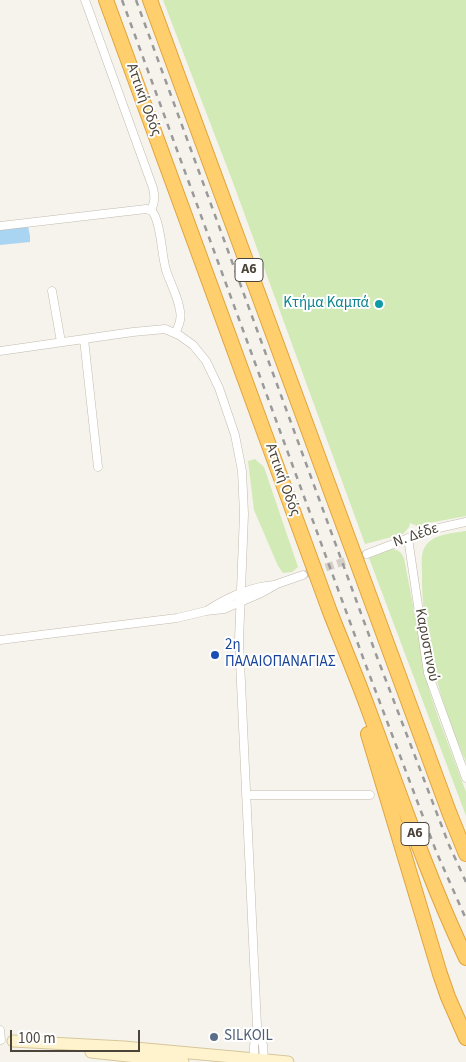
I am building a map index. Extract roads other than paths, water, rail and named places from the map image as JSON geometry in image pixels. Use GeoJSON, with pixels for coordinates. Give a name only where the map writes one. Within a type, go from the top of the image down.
{"type":"FeatureCollection","features":[{"type":"Feature","properties":{"kind":"highway","name":"Α6"},"geometry":{"type":"LineString","coordinates":[[150,0],[466,854]]}},
{"type":"Feature","properties":{"kind":"highway","name":"Αττική Οδός"},"geometry":{"type":"LineString","coordinates":[[106,3],[330,612],[423,854],[466,958]]}},
{"type":"Feature","properties":{"kind":"highway"},"geometry":{"type":"LineString","coordinates":[[330,612],[362,712],[440,974],[466,1038]]}},
{"type":"Feature","properties":{"kind":"highway"},"geometry":{"type":"LineString","coordinates":[[437,777],[466,834]]}},
{"type":"Feature","properties":{"kind":"main road"},"geometry":{"type":"LineString","coordinates":[[3,1038],[124,1046],[288,1062]]}},
{"type":"Feature","properties":{"kind":"main road"},"geometry":{"type":"LineString","coordinates":[[3,1038],[124,1056],[183,1062]]}},
{"type":"Feature","properties":{"kind":"street"},"geometry":{"type":"LineString","coordinates":[[84,0],[153,188],[155,195],[151,210]]}},
{"type":"Feature","properties":{"kind":"street"},"geometry":{"type":"LineString","coordinates":[[0,226],[146,209],[151,210],[158,227],[162,255],[180,310],[180,324],[175,333]]}},
{"type":"Feature","properties":{"kind":"street"},"geometry":{"type":"LineString","coordinates":[[52,291],[61,342]]}},
{"type":"Feature","properties":{"kind":"street"},"geometry":{"type":"LineString","coordinates":[[0,351],[165,329],[193,345],[206,361],[219,388],[236,435],[242,471],[244,514],[239,640],[256,1026],[254,1046],[261,1060]]}},
{"type":"Feature","properties":{"kind":"street"},"geometry":{"type":"LineString","coordinates":[[84,339],[98,467]]}},
{"type":"Feature","properties":{"kind":"street","name":"Ν. Δέδε"},"geometry":{"type":"LineString","coordinates":[[367,554],[430,530],[466,522]]}},
{"type":"Feature","properties":{"kind":"street","name":"Καρυστινού"},"geometry":{"type":"LineString","coordinates":[[408,538],[428,673],[466,778]]}},
{"type":"Feature","properties":{"kind":"street"},"geometry":{"type":"LineString","coordinates":[[0,640],[177,618],[224,609],[303,574]]}},
{"type":"Feature","properties":{"kind":"street"},"geometry":{"type":"LineString","coordinates":[[206,611],[222,601],[259,586],[277,584]]}},
{"type":"Feature","properties":{"kind":"street"},"geometry":{"type":"LineString","coordinates":[[246,795],[370,794]]}},
{"type":"Feature","properties":{"kind":"water"},"geometry":{"type":"Polygon","coordinates":[[[28,226],[30,242],[0,245],[0,229],[28,226]]]}},
{"type":"Feature","properties":{"kind":"tunnel"},"geometry":{"type":"LineString","coordinates":[[303,575],[367,554]]}},
{"type":"Feature","properties":{"kind":"railway"},"geometry":{"type":"LineString","coordinates":[[122,0],[365,663],[436,851],[466,919]]}},
{"type":"Feature","properties":{"kind":"railway"},"geometry":{"type":"LineString","coordinates":[[136,0],[377,657],[449,845],[466,882]]}},
{"type":"Feature","properties":{"kind":"place","name":"Kτήμα Καμπά"},"geometry":{"type":"Point","coordinates":[379,304]}},
{"type":"Feature","properties":{"kind":"place","name":"2η ΠΑΛΑΙΟΠΑΝΑΓΙΑΣ"},"geometry":{"type":"Point","coordinates":[215,655]}},
{"type":"Feature","properties":{"kind":"place","name":"SILKOIL"},"geometry":{"type":"Point","coordinates":[214,1037]}}]}
